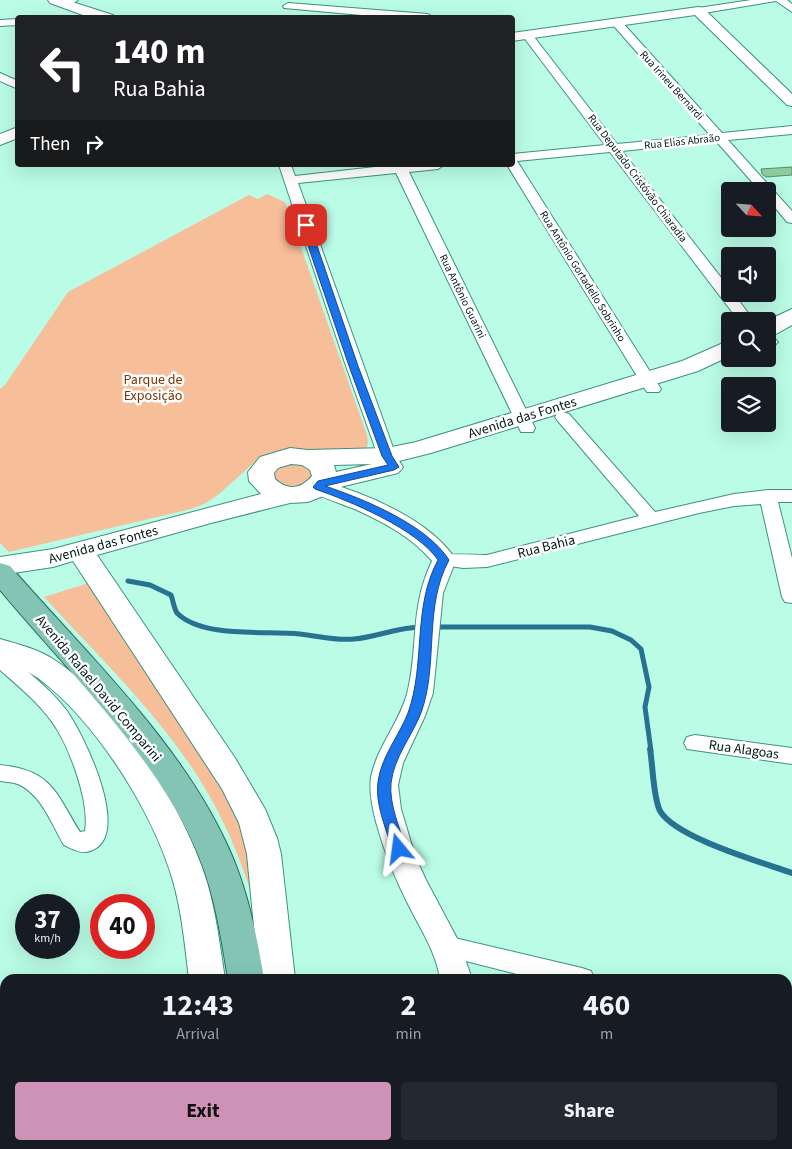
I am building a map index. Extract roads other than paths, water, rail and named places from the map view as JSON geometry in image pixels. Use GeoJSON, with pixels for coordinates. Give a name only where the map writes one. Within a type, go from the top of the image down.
{"type":"FeatureCollection","features":[{"type":"Feature","properties":{"kind":"main road"},"geometry":{"type":"LineString","coordinates":[[776,331],[792,316]]}},
{"type":"Feature","properties":{"kind":"main road"},"geometry":{"type":"LineString","coordinates":[[776,336],[792,330]]}},
{"type":"Feature","properties":{"kind":"main road","name":"Avenida das Fontes"},"geometry":{"type":"LineString","coordinates":[[525,423],[563,417],[650,384],[721,351]]}},
{"type":"Feature","properties":{"kind":"main road","name":"Avenida das Fontes"},"geometry":{"type":"LineString","coordinates":[[0,566],[32,562],[80,551],[206,516],[311,492],[320,485],[391,461],[525,423],[721,362]]}},
{"type":"Feature","properties":{"kind":"main road","name":"Avenida das Fontes"},"geometry":{"type":"LineString","coordinates":[[206,516],[266,466],[281,458],[300,456],[308,458],[391,461]]}},
{"type":"Feature","properties":{"kind":"main road"},"geometry":{"type":"LineString","coordinates":[[308,458],[322,466],[325,477],[320,485]]}},
{"type":"Feature","properties":{"kind":"main road"},"geometry":{"type":"LineString","coordinates":[[266,466],[261,477],[262,483],[273,492],[291,496]]}},
{"type":"Feature","properties":{"kind":"main road"},"geometry":{"type":"LineString","coordinates":[[80,551],[184,704],[238,790],[255,823],[262,839],[276,974]]}},
{"type":"Feature","properties":{"kind":"main road","name":"Avenida Rafael David Comparini"},"geometry":{"type":"LineString","coordinates":[[0,572],[130,720],[165,765],[186,797],[207,835],[237,917],[246,974]]}},
{"type":"Feature","properties":{"kind":"main road"},"geometry":{"type":"LineString","coordinates":[[0,649],[26,658],[53,674],[98,719],[122,749],[171,834],[185,868],[196,908],[206,974]]}},
{"type":"Feature","properties":{"kind":"street"},"geometry":{"type":"LineString","coordinates":[[56,1],[73,0]]}},
{"type":"Feature","properties":{"kind":"street"},"geometry":{"type":"LineString","coordinates":[[515,37],[772,0]]}},
{"type":"Feature","properties":{"kind":"street"},"geometry":{"type":"LineString","coordinates":[[781,0],[792,9]]}},
{"type":"Feature","properties":{"kind":"street"},"geometry":{"type":"LineString","coordinates":[[56,1],[97,15]]}},
{"type":"Feature","properties":{"kind":"street"},"geometry":{"type":"LineString","coordinates":[[286,15],[283,4],[406,15]]}},
{"type":"Feature","properties":{"kind":"street"},"geometry":{"type":"LineString","coordinates":[[698,11],[792,102]]}},
{"type":"Feature","properties":{"kind":"street"},"geometry":{"type":"LineString","coordinates":[[0,23],[15,22]]}},
{"type":"Feature","properties":{"kind":"street","name":"Rua Irineu Bernardi"},"geometry":{"type":"LineString","coordinates":[[617,23],[759,182]]}},
{"type":"Feature","properties":{"kind":"street","name":"Rua Deputado Cristóvão Chiaradia"},"geometry":{"type":"LineString","coordinates":[[528,35],[740,312]]}},
{"type":"Feature","properties":{"kind":"street"},"geometry":{"type":"LineString","coordinates":[[0,76],[15,84]]}},
{"type":"Feature","properties":{"kind":"street","name":"Rua Elias Abraão"},"geometry":{"type":"LineString","coordinates":[[515,158],[792,130]]}},
{"type":"Feature","properties":{"kind":"street"},"geometry":{"type":"LineString","coordinates":[[0,140],[15,133]]}},
{"type":"Feature","properties":{"kind":"street"},"geometry":{"type":"LineString","coordinates":[[391,461],[354,366],[287,172],[400,167]]}},
{"type":"Feature","properties":{"kind":"street","name":"Rua Antônio Guarini"},"geometry":{"type":"LineString","coordinates":[[400,167],[525,423]]}},
{"type":"Feature","properties":{"kind":"street","name":"Rua Antônio Gortadello Sobrinho"},"geometry":{"type":"LineString","coordinates":[[514,167],[650,384]]}},
{"type":"Feature","properties":{"kind":"street","name":"Rua Irineu Bernardi"},"geometry":{"type":"LineString","coordinates":[[776,201],[792,219]]}},
{"type":"Feature","properties":{"kind":"street"},"geometry":{"type":"LineString","coordinates":[[563,417],[652,520]]}},
{"type":"Feature","properties":{"kind":"street"},"geometry":{"type":"LineString","coordinates":[[320,485],[355,500],[420,536],[436,548],[444,560],[435,575],[429,598],[420,692],[414,713],[389,764],[384,783],[386,803],[399,849],[420,898],[446,946],[454,974]]}},
{"type":"Feature","properties":{"kind":"street"},"geometry":{"type":"LineString","coordinates":[[768,496],[792,597]]}},
{"type":"Feature","properties":{"kind":"street","name":"Rua Bahia"},"geometry":{"type":"LineString","coordinates":[[444,560],[487,561],[709,505],[768,496],[792,496]]}},
{"type":"Feature","properties":{"kind":"street"},"geometry":{"type":"LineString","coordinates":[[0,658],[48,703],[61,718],[72,736],[96,809],[98,826],[96,834],[91,840],[84,843],[72,839],[38,784],[27,777],[12,773],[0,773]]}},
{"type":"Feature","properties":{"kind":"street","name":"Rua Alagoas"},"geometry":{"type":"LineString","coordinates":[[695,743],[792,756]]}},
{"type":"Feature","properties":{"kind":"street"},"geometry":{"type":"LineString","coordinates":[[446,946],[557,974]]}},
{"type":"Feature","properties":{"kind":"waterway"},"geometry":{"type":"LineString","coordinates":[[128,581],[150,585],[171,595],[177,613],[188,621],[203,627],[219,630],[286,633],[347,639],[363,638],[422,627]]}},
{"type":"Feature","properties":{"kind":"waterway"},"geometry":{"type":"LineString","coordinates":[[433,627],[590,627],[612,631],[631,640],[641,649],[649,687],[645,707],[651,751]]}},
{"type":"Feature","properties":{"kind":"waterway"},"geometry":{"type":"LineString","coordinates":[[650,749],[658,805],[660,811],[669,821],[701,840],[792,873]]}},
{"type":"Feature","properties":{"kind":"park label","name":"Parque de Exposição"},"geometry":{"type":"Point","coordinates":[153,388]}}]}
